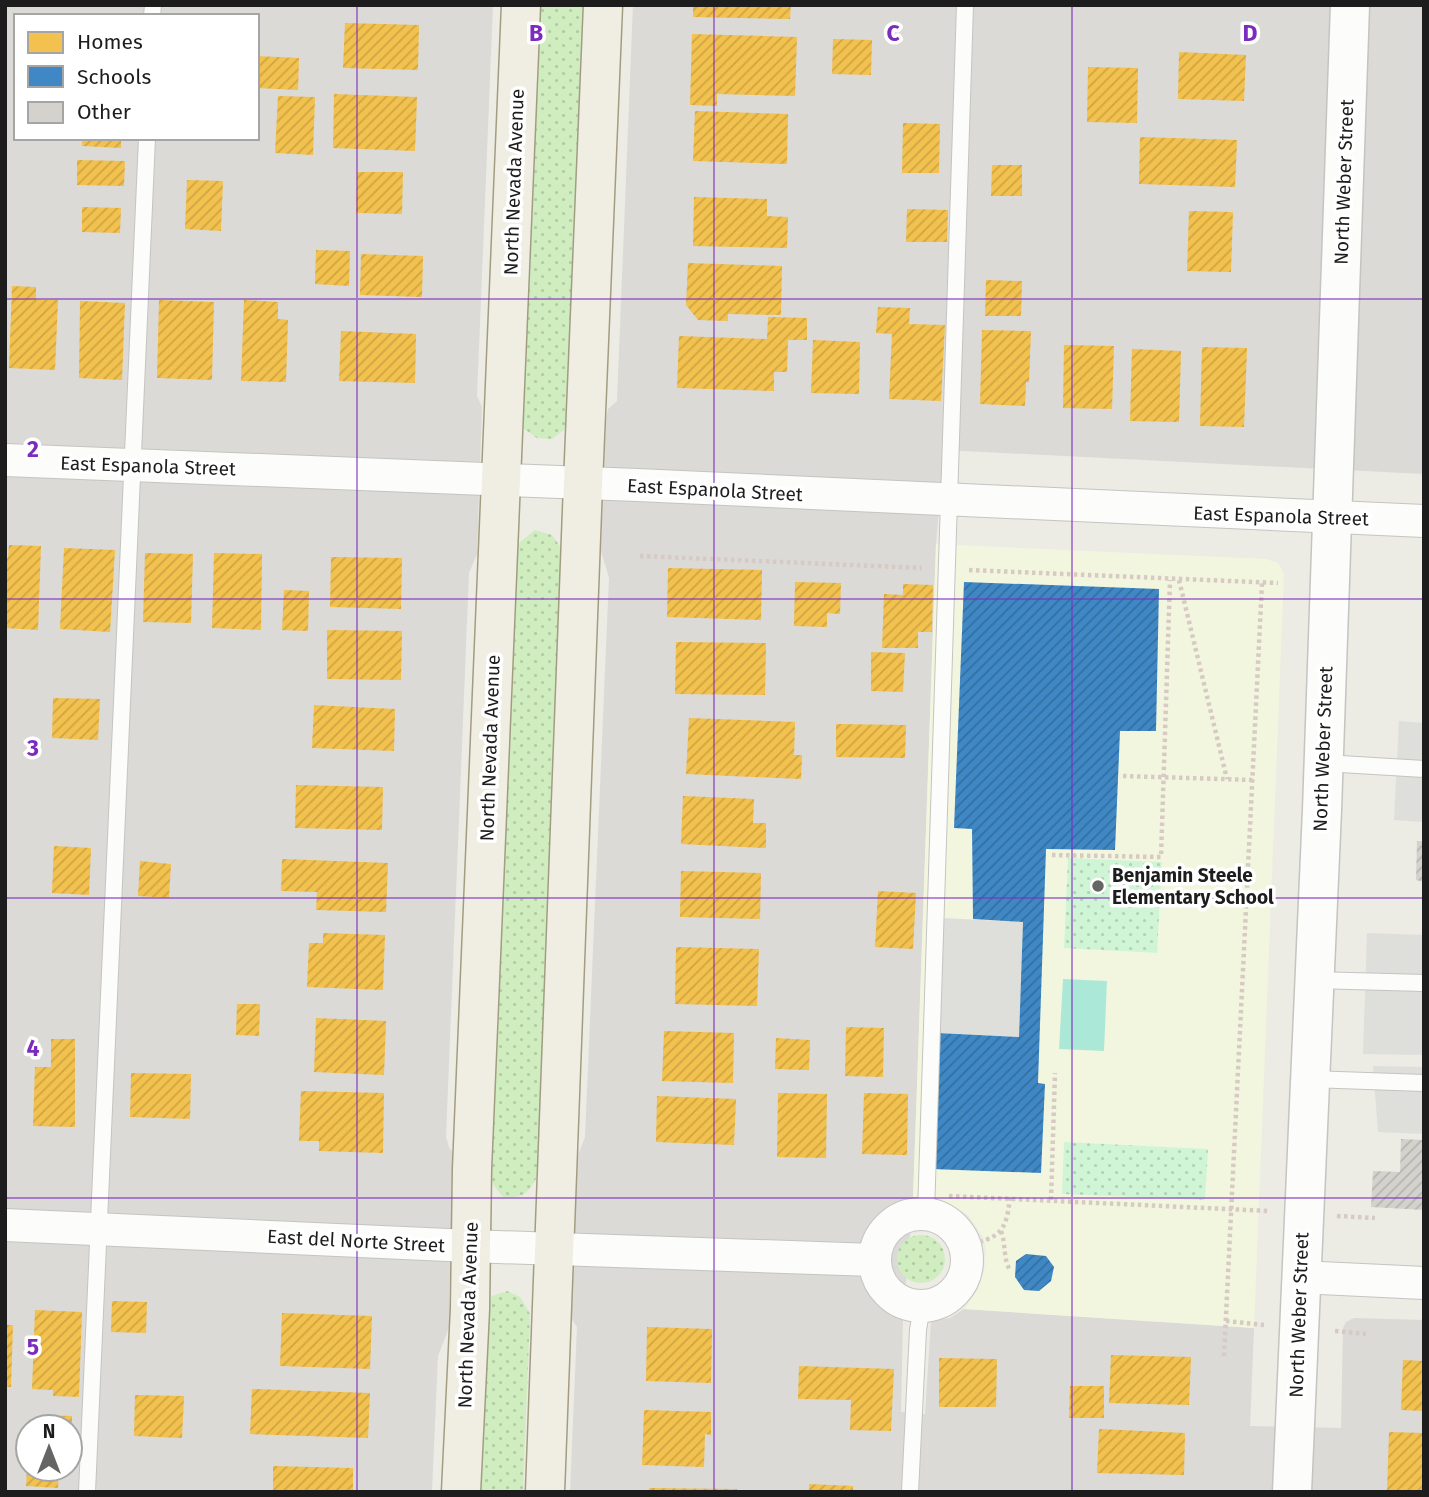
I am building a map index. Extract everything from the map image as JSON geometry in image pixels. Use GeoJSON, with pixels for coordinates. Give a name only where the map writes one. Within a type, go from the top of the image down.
{"type":"FeatureCollection","features":[{"type":"Feature","properties":{"kind":"main road","name":"North Nevada Avenue"},"geometry":{"type":"LineString","coordinates":[[461,1492],[521,5]]}},
{"type":"Feature","properties":{"kind":"main road"},"geometry":{"type":"LineString","coordinates":[[545,1492],[603,5]]}},
{"type":"Feature","properties":{"kind":"street","name":"North Weber Street"},"geometry":{"type":"LineString","coordinates":[[1292,1492],[1350,5]]}},
{"type":"Feature","properties":{"kind":"street","name":"East Espanola Street"},"geometry":{"type":"LineString","coordinates":[[5,460],[1424,522]]}},
{"type":"Feature","properties":{"kind":"street"},"geometry":{"type":"LineString","coordinates":[[925,1204],[951,1224],[966,1246],[968,1261],[965,1275],[948,1297],[936,1304],[907,1304],[883,1287],[877,1274],[874,1260],[884,1231],[896,1220],[925,1204]]}},
{"type":"Feature","properties":{"kind":"street","name":"East del Norte Street"},"geometry":{"type":"LineString","coordinates":[[5,1225],[470,1246],[874,1260]]}},
{"type":"Feature","properties":{"kind":"street"},"geometry":{"type":"LineString","coordinates":[[1300,1277],[1424,1283]]}},
{"type":"Feature","properties":{"kind":"lane"},"geometry":{"type":"LineString","coordinates":[[925,1204],[965,5]]}},
{"type":"Feature","properties":{"kind":"lane"},"geometry":{"type":"LineString","coordinates":[[87,1492],[147,140]]}},
{"type":"Feature","properties":{"kind":"lane"},"geometry":{"type":"LineString","coordinates":[[1322,763],[1424,769]]}},
{"type":"Feature","properties":{"kind":"lane"},"geometry":{"type":"LineString","coordinates":[[1314,980],[1424,983]]}},
{"type":"Feature","properties":{"kind":"lane"},"geometry":{"type":"LineString","coordinates":[[1310,1079],[1424,1083]]}},
{"type":"Feature","properties":{"kind":"lane"},"geometry":{"type":"LineString","coordinates":[[909,1492],[918,1331],[922,1306]]}},
{"type":"Feature","properties":{"kind":"path"},"geometry":{"type":"LineString","coordinates":[[1052,855],[1161,857],[1170,580]]}},
{"type":"Feature","properties":{"kind":"path"},"geometry":{"type":"LineString","coordinates":[[1180,580],[1227,779]]}},
{"type":"Feature","properties":{"kind":"path"},"geometry":{"type":"LineString","coordinates":[[1224,1356],[1262,583],[1278,583]]}},
{"type":"Feature","properties":{"kind":"path"},"geometry":{"type":"LineString","coordinates":[[1123,776],[1253,780]]}},
{"type":"Feature","properties":{"kind":"path"},"geometry":{"type":"LineString","coordinates":[[1051,1200],[1055,1073]]}},
{"type":"Feature","properties":{"kind":"path"},"geometry":{"type":"LineString","coordinates":[[925,1204],[1010,1198],[1232,1208]]}},
{"type":"Feature","properties":{"kind":"path"},"geometry":{"type":"LineString","coordinates":[[966,1246],[984,1241],[1001,1231],[1008,1220],[1010,1198]]}},
{"type":"Feature","properties":{"kind":"path"},"geometry":{"type":"LineString","coordinates":[[1001,1231],[1005,1242],[1005,1262],[1010,1270]]}},
{"type":"Feature","properties":{"kind":"shaded area"},"geometry":{"type":"Polygon","coordinates":[[[5,5],[493,5],[477,396],[482,407],[477,554],[469,573],[446,1137],[454,1154],[449,1300],[451,1317],[438,1356],[432,1492],[5,1492],[5,5]]]}},
{"type":"Feature","properties":{"kind":"shaded area"},"geometry":{"type":"Polygon","coordinates":[[[633,5],[1424,5],[1424,474],[944,450],[936,544],[913,1199],[903,1318],[901,1412],[925,1414],[931,1321],[950,1318],[964,1309],[1254,1328],[1250,1426],[1341,1428],[1343,1328],[1346,1322],[1354,1318],[1424,1320],[1424,1492],[570,1492],[577,1327],[570,1317],[576,1160],[585,1137],[609,578],[601,551],[606,419],[608,409],[617,401],[633,5]]]}},
{"type":"Feature","properties":{"kind":"shaded area","name":"Benjamin Steele Elementary School"},"geometry":{"type":"Polygon","coordinates":[[[936,544],[1266,559],[1278,563],[1284,573],[1254,1328],[964,1309],[977,1291],[984,1271],[986,1249],[983,1237],[968,1215],[958,1209],[945,1203],[913,1199],[936,544]]]}},
{"type":"Feature","properties":{"kind":"shaded area"},"geometry":{"type":"Polygon","coordinates":[[[1399,721],[1424,723],[1424,822],[1394,820],[1399,721]]]}},
{"type":"Feature","properties":{"kind":"shaded area"},"geometry":{"type":"Polygon","coordinates":[[[942,918],[1023,922],[1019,1037],[937,1033],[942,918]]]}},
{"type":"Feature","properties":{"kind":"shaded area"},"geometry":{"type":"Polygon","coordinates":[[[1367,933],[1424,935],[1424,1055],[1363,1054],[1367,933]]]}},
{"type":"Feature","properties":{"kind":"shaded area"},"geometry":{"type":"Polygon","coordinates":[[[1063,979],[1107,981],[1104,1051],[1059,1049],[1063,979]]]}},
{"type":"Feature","properties":{"kind":"shaded area"},"geometry":{"type":"Polygon","coordinates":[[[1373,1066],[1424,1067],[1424,1134],[1378,1132],[1373,1066]]]}},
{"type":"Feature","properties":{"kind":"green space"},"geometry":{"type":"Polygon","coordinates":[[[535,5],[587,5],[569,417],[564,430],[552,439],[537,438],[523,428],[519,413],[535,5]]]}},
{"type":"Feature","properties":{"kind":"green space"},"geometry":{"type":"Polygon","coordinates":[[[535,530],[552,535],[564,552],[538,1175],[525,1193],[516,1197],[503,1197],[494,1186],[490,1173],[512,559],[520,542],[535,530]]]}},
{"type":"Feature","properties":{"kind":"green space"},"geometry":{"type":"Polygon","coordinates":[[[1068,858],[1162,862],[1157,953],[1064,948],[1068,858]]]}},
{"type":"Feature","properties":{"kind":"green space"},"geometry":{"type":"Polygon","coordinates":[[[1064,1142],[1208,1149],[1205,1200],[1062,1194],[1064,1142]]]}},
{"type":"Feature","properties":{"kind":"green space"},"geometry":{"type":"Polygon","coordinates":[[[921,1235],[938,1242],[945,1259],[938,1276],[921,1283],[904,1276],[897,1259],[904,1242],[921,1235]]]}},
{"type":"Feature","properties":{"kind":"green space"},"geometry":{"type":"Polygon","coordinates":[[[507,1291],[520,1297],[530,1314],[523,1492],[476,1492],[484,1311],[492,1296],[507,1291]]]}},
{"type":"Feature","properties":{"kind":"building: Homes"},"geometry":{"type":"Polygon","coordinates":[[[693,5],[791,5],[790,19],[693,17],[693,5]]]}},
{"type":"Feature","properties":{"kind":"building: Homes"},"geometry":{"type":"Polygon","coordinates":[[[345,23],[419,25],[418,70],[343,68],[345,23]]]}},
{"type":"Feature","properties":{"kind":"building: Homes"},"geometry":{"type":"Polygon","coordinates":[[[692,34],[797,37],[795,96],[717,94],[717,106],[690,105],[692,34]]]}},
{"type":"Feature","properties":{"kind":"building: Homes"},"geometry":{"type":"Polygon","coordinates":[[[833,39],[872,40],[871,75],[832,74],[833,39]]]}},
{"type":"Feature","properties":{"kind":"building: Homes"},"geometry":{"type":"Polygon","coordinates":[[[1179,52],[1246,55],[1244,101],[1178,99],[1179,52]]]}},
{"type":"Feature","properties":{"kind":"building: Homes"},"geometry":{"type":"Polygon","coordinates":[[[259,56],[299,58],[298,90],[259,88],[259,56]]]}},
{"type":"Feature","properties":{"kind":"building: Homes"},"geometry":{"type":"Polygon","coordinates":[[[1088,67],[1138,68],[1137,123],[1087,122],[1088,67]]]}},
{"type":"Feature","properties":{"kind":"building: Homes"},"geometry":{"type":"Polygon","coordinates":[[[334,94],[417,97],[415,151],[333,148],[334,94]]]}},
{"type":"Feature","properties":{"kind":"building: Homes"},"geometry":{"type":"Polygon","coordinates":[[[278,96],[315,97],[313,155],[275,153],[278,96]]]}},
{"type":"Feature","properties":{"kind":"building: Homes"},"geometry":{"type":"Polygon","coordinates":[[[695,111],[788,114],[787,164],[693,161],[695,111]]]}},
{"type":"Feature","properties":{"kind":"building: Homes"},"geometry":{"type":"Polygon","coordinates":[[[903,123],[940,124],[939,173],[902,173],[903,123]]]}},
{"type":"Feature","properties":{"kind":"building: Homes"},"geometry":{"type":"Polygon","coordinates":[[[1140,137],[1237,140],[1235,187],[1139,184],[1140,137]]]}},
{"type":"Feature","properties":{"kind":"building: Homes"},"geometry":{"type":"Polygon","coordinates":[[[82,140],[121,140],[121,148],[82,146],[82,140]]]}},
{"type":"Feature","properties":{"kind":"building: Homes"},"geometry":{"type":"Polygon","coordinates":[[[77,160],[125,161],[124,186],[77,185],[77,160]]]}},
{"type":"Feature","properties":{"kind":"building: Homes"},"geometry":{"type":"Polygon","coordinates":[[[992,165],[1022,165],[1022,196],[991,196],[992,165]]]}},
{"type":"Feature","properties":{"kind":"building: Homes"},"geometry":{"type":"Polygon","coordinates":[[[357,172],[403,172],[402,214],[356,213],[357,172]]]}},
{"type":"Feature","properties":{"kind":"building: Homes"},"geometry":{"type":"Polygon","coordinates":[[[187,180],[223,181],[221,231],[185,229],[187,180]]]}},
{"type":"Feature","properties":{"kind":"building: Homes"},"geometry":{"type":"Polygon","coordinates":[[[694,197],[767,199],[767,216],[788,217],[787,248],[693,246],[694,197]]]}},
{"type":"Feature","properties":{"kind":"building: Homes"},"geometry":{"type":"Polygon","coordinates":[[[82,207],[121,208],[120,233],[82,232],[82,207]]]}},
{"type":"Feature","properties":{"kind":"building: Homes"},"geometry":{"type":"Polygon","coordinates":[[[907,209],[948,210],[947,242],[906,242],[907,209]]]}},
{"type":"Feature","properties":{"kind":"building: Homes"},"geometry":{"type":"Polygon","coordinates":[[[1189,211],[1233,212],[1231,272],[1187,271],[1189,211]]]}},
{"type":"Feature","properties":{"kind":"building: Homes"},"geometry":{"type":"Polygon","coordinates":[[[316,250],[350,251],[349,286],[315,284],[316,250]]]}},
{"type":"Feature","properties":{"kind":"building: Homes"},"geometry":{"type":"Polygon","coordinates":[[[361,254],[423,256],[422,297],[360,295],[361,254]]]}},
{"type":"Feature","properties":{"kind":"building: Homes"},"geometry":{"type":"Polygon","coordinates":[[[688,263],[782,266],[781,315],[728,314],[728,321],[698,320],[686,305],[688,263]]]}},
{"type":"Feature","properties":{"kind":"building: Homes"},"geometry":{"type":"Polygon","coordinates":[[[986,280],[1022,281],[1021,316],[985,316],[986,280]]]}},
{"type":"Feature","properties":{"kind":"building: Homes"},"geometry":{"type":"Polygon","coordinates":[[[12,286],[36,287],[36,300],[58,300],[55,370],[9,368],[12,286]]]}},
{"type":"Feature","properties":{"kind":"building: Homes"},"geometry":{"type":"Polygon","coordinates":[[[159,300],[214,302],[212,380],[157,378],[159,300]]]}},
{"type":"Feature","properties":{"kind":"building: Homes"},"geometry":{"type":"Polygon","coordinates":[[[244,300],[278,302],[278,319],[288,320],[286,382],[241,381],[244,300]]]}},
{"type":"Feature","properties":{"kind":"building: Homes"},"geometry":{"type":"Polygon","coordinates":[[[80,301],[125,303],[122,380],[79,378],[80,301]]]}},
{"type":"Feature","properties":{"kind":"building: Homes"},"geometry":{"type":"Polygon","coordinates":[[[878,307],[910,308],[909,324],[945,325],[941,401],[889,399],[892,334],[876,333],[878,307]]]}},
{"type":"Feature","properties":{"kind":"building: Homes"},"geometry":{"type":"Polygon","coordinates":[[[768,317],[807,318],[807,340],[788,340],[787,372],[774,372],[774,391],[677,388],[679,336],[767,339],[768,317]]]}},
{"type":"Feature","properties":{"kind":"building: Homes"},"geometry":{"type":"Polygon","coordinates":[[[982,330],[1031,331],[1025,406],[980,404],[982,330]]]}},
{"type":"Feature","properties":{"kind":"building: Homes"},"geometry":{"type":"Polygon","coordinates":[[[341,331],[416,334],[415,383],[339,381],[341,331]]]}},
{"type":"Feature","properties":{"kind":"building: Homes"},"geometry":{"type":"Polygon","coordinates":[[[813,340],[860,342],[859,394],[811,393],[813,340]]]}},
{"type":"Feature","properties":{"kind":"building: Homes"},"geometry":{"type":"Polygon","coordinates":[[[1064,345],[1114,346],[1112,409],[1063,408],[1064,345]]]}},
{"type":"Feature","properties":{"kind":"building: Homes"},"geometry":{"type":"Polygon","coordinates":[[[1202,347],[1247,348],[1244,427],[1200,426],[1202,347]]]}},
{"type":"Feature","properties":{"kind":"building: Homes"},"geometry":{"type":"Polygon","coordinates":[[[1132,349],[1181,351],[1179,422],[1130,421],[1132,349]]]}},
{"type":"Feature","properties":{"kind":"building: Homes"},"geometry":{"type":"Polygon","coordinates":[[[9,545],[41,546],[38,630],[5,628],[5,558],[8,558],[9,545]]]}},
{"type":"Feature","properties":{"kind":"building: Homes"},"geometry":{"type":"Polygon","coordinates":[[[64,548],[115,550],[110,632],[60,629],[64,548]]]}},
{"type":"Feature","properties":{"kind":"building: Homes"},"geometry":{"type":"Polygon","coordinates":[[[145,553],[193,554],[191,623],[143,622],[145,553]]]}},
{"type":"Feature","properties":{"kind":"building: Homes"},"geometry":{"type":"Polygon","coordinates":[[[214,553],[262,554],[261,630],[212,628],[214,553]]]}},
{"type":"Feature","properties":{"kind":"building: Homes"},"geometry":{"type":"Polygon","coordinates":[[[331,557],[402,558],[401,609],[330,607],[331,557]]]}},
{"type":"Feature","properties":{"kind":"building: Homes"},"geometry":{"type":"Polygon","coordinates":[[[668,568],[762,570],[761,620],[667,617],[668,568]]]}},
{"type":"Feature","properties":{"kind":"building: Homes"},"geometry":{"type":"Polygon","coordinates":[[[795,582],[841,583],[840,614],[827,613],[827,627],[794,626],[795,582]]]}},
{"type":"Feature","properties":{"kind":"building: Homes"},"geometry":{"type":"Polygon","coordinates":[[[903,584],[933,585],[932,632],[918,632],[918,648],[882,648],[884,594],[903,595],[903,584]]]}},
{"type":"Feature","properties":{"kind":"building: Homes"},"geometry":{"type":"Polygon","coordinates":[[[284,590],[309,591],[308,631],[282,630],[284,590]]]}},
{"type":"Feature","properties":{"kind":"building: Homes"},"geometry":{"type":"Polygon","coordinates":[[[327,630],[402,631],[401,680],[327,679],[327,630]]]}},
{"type":"Feature","properties":{"kind":"building: Homes"},"geometry":{"type":"Polygon","coordinates":[[[676,642],[766,643],[765,695],[675,694],[676,642]]]}},
{"type":"Feature","properties":{"kind":"building: Homes"},"geometry":{"type":"Polygon","coordinates":[[[871,652],[905,653],[903,692],[871,691],[871,652]]]}},
{"type":"Feature","properties":{"kind":"building: Homes"},"geometry":{"type":"Polygon","coordinates":[[[53,698],[100,699],[98,740],[52,738],[53,698]]]}},
{"type":"Feature","properties":{"kind":"building: Homes"},"geometry":{"type":"Polygon","coordinates":[[[314,705],[395,709],[394,751],[312,748],[314,705]]]}},
{"type":"Feature","properties":{"kind":"building: Homes"},"geometry":{"type":"Polygon","coordinates":[[[689,718],[795,722],[794,755],[802,755],[801,779],[686,774],[689,718]]]}},
{"type":"Feature","properties":{"kind":"building: Homes"},"geometry":{"type":"Polygon","coordinates":[[[836,724],[906,725],[905,758],[836,757],[836,724]]]}},
{"type":"Feature","properties":{"kind":"building: Homes"},"geometry":{"type":"Polygon","coordinates":[[[296,785],[383,787],[382,830],[295,828],[296,785]]]}},
{"type":"Feature","properties":{"kind":"building: Homes"},"geometry":{"type":"Polygon","coordinates":[[[683,796],[754,799],[753,823],[766,823],[766,848],[681,844],[683,796]]]}},
{"type":"Feature","properties":{"kind":"building: Homes"},"geometry":{"type":"Polygon","coordinates":[[[54,846],[91,848],[89,895],[52,893],[54,846]]]}},
{"type":"Feature","properties":{"kind":"building: Homes"},"geometry":{"type":"Polygon","coordinates":[[[282,859],[388,863],[386,912],[316,910],[317,892],[281,891],[282,859]]]}},
{"type":"Feature","properties":{"kind":"building: Homes"},"geometry":{"type":"Polygon","coordinates":[[[140,861],[171,864],[169,898],[138,896],[140,861]]]}},
{"type":"Feature","properties":{"kind":"building: Homes"},"geometry":{"type":"Polygon","coordinates":[[[681,871],[761,873],[760,919],[680,917],[681,871]]]}},
{"type":"Feature","properties":{"kind":"building: Homes"},"geometry":{"type":"Polygon","coordinates":[[[878,891],[916,893],[913,949],[875,947],[878,891]]]}},
{"type":"Feature","properties":{"kind":"building: Homes"},"geometry":{"type":"Polygon","coordinates":[[[323,933],[385,935],[383,990],[307,987],[309,943],[323,943],[323,933]]]}},
{"type":"Feature","properties":{"kind":"building: Homes"},"geometry":{"type":"Polygon","coordinates":[[[676,947],[759,949],[757,1006],[675,1004],[676,947]]]}},
{"type":"Feature","properties":{"kind":"building: Homes"},"geometry":{"type":"Polygon","coordinates":[[[237,1004],[260,1004],[259,1036],[236,1035],[237,1004]]]}},
{"type":"Feature","properties":{"kind":"building: Homes"},"geometry":{"type":"Polygon","coordinates":[[[316,1018],[386,1021],[384,1075],[314,1072],[316,1018]]]}},
{"type":"Feature","properties":{"kind":"building: Homes"},"geometry":{"type":"Polygon","coordinates":[[[846,1027],[884,1028],[883,1077],[845,1076],[846,1027]]]}},
{"type":"Feature","properties":{"kind":"building: Homes"},"geometry":{"type":"Polygon","coordinates":[[[664,1031],[734,1033],[733,1083],[662,1081],[664,1031]]]}},
{"type":"Feature","properties":{"kind":"building: Homes"},"geometry":{"type":"Polygon","coordinates":[[[776,1038],[810,1040],[809,1070],[775,1069],[776,1038]]]}},
{"type":"Feature","properties":{"kind":"building: Homes"},"geometry":{"type":"Polygon","coordinates":[[[51,1039],[75,1039],[75,1127],[33,1126],[35,1067],[51,1067],[51,1039]]]}},
{"type":"Feature","properties":{"kind":"building: Homes"},"geometry":{"type":"Polygon","coordinates":[[[131,1073],[191,1074],[190,1119],[130,1117],[131,1073]]]}},
{"type":"Feature","properties":{"kind":"building: Homes"},"geometry":{"type":"Polygon","coordinates":[[[301,1091],[384,1093],[383,1153],[319,1151],[319,1141],[299,1141],[301,1091]]]}},
{"type":"Feature","properties":{"kind":"building: Homes"},"geometry":{"type":"Polygon","coordinates":[[[778,1093],[827,1094],[826,1158],[777,1157],[778,1093]]]}},
{"type":"Feature","properties":{"kind":"building: Homes"},"geometry":{"type":"Polygon","coordinates":[[[864,1093],[908,1094],[907,1155],[862,1154],[864,1093]]]}},
{"type":"Feature","properties":{"kind":"building: Homes"},"geometry":{"type":"Polygon","coordinates":[[[657,1096],[736,1099],[734,1145],[656,1142],[657,1096]]]}},
{"type":"Feature","properties":{"kind":"building: Homes"},"geometry":{"type":"Polygon","coordinates":[[[112,1301],[147,1302],[146,1333],[111,1332],[112,1301]]]}},
{"type":"Feature","properties":{"kind":"building: Homes"},"geometry":{"type":"Polygon","coordinates":[[[35,1310],[82,1312],[79,1397],[53,1396],[53,1390],[32,1389],[35,1310]]]}},
{"type":"Feature","properties":{"kind":"building: Homes"},"geometry":{"type":"Polygon","coordinates":[[[282,1313],[372,1316],[370,1369],[280,1366],[282,1313]]]}},
{"type":"Feature","properties":{"kind":"building: Homes"},"geometry":{"type":"Polygon","coordinates":[[[5,1325],[13,1325],[11,1387],[5,1387],[5,1325]]]}},
{"type":"Feature","properties":{"kind":"building: Homes"},"geometry":{"type":"Polygon","coordinates":[[[647,1327],[712,1329],[711,1383],[646,1381],[647,1327]]]}},
{"type":"Feature","properties":{"kind":"building: Homes"},"geometry":{"type":"Polygon","coordinates":[[[1111,1355],[1191,1357],[1189,1405],[1109,1403],[1111,1355]]]}},
{"type":"Feature","properties":{"kind":"building: Homes"},"geometry":{"type":"Polygon","coordinates":[[[939,1358],[997,1359],[996,1407],[939,1407],[939,1358]]]}},
{"type":"Feature","properties":{"kind":"building: Homes"},"geometry":{"type":"Polygon","coordinates":[[[1403,1360],[1424,1361],[1424,1411],[1401,1410],[1403,1360]]]}},
{"type":"Feature","properties":{"kind":"building: Homes"},"geometry":{"type":"Polygon","coordinates":[[[799,1366],[894,1369],[891,1431],[850,1430],[851,1400],[798,1399],[799,1366]]]}},
{"type":"Feature","properties":{"kind":"building: Homes"},"geometry":{"type":"Polygon","coordinates":[[[1070,1386],[1104,1386],[1104,1418],[1069,1418],[1070,1386]]]}},
{"type":"Feature","properties":{"kind":"building: Homes"},"geometry":{"type":"Polygon","coordinates":[[[252,1389],[370,1393],[368,1438],[250,1434],[252,1389]]]}},
{"type":"Feature","properties":{"kind":"building: Homes"},"geometry":{"type":"Polygon","coordinates":[[[135,1395],[184,1396],[182,1438],[134,1436],[135,1395]]]}},
{"type":"Feature","properties":{"kind":"building: Homes"},"geometry":{"type":"Polygon","coordinates":[[[644,1410],[711,1412],[711,1435],[705,1434],[704,1467],[642,1465],[644,1410]]]}},
{"type":"Feature","properties":{"kind":"building: Homes"},"geometry":{"type":"Polygon","coordinates":[[[1099,1429],[1185,1433],[1184,1475],[1097,1473],[1099,1429]]]}},
{"type":"Feature","properties":{"kind":"building: Homes"},"geometry":{"type":"Polygon","coordinates":[[[1389,1432],[1424,1433],[1424,1492],[1387,1492],[1389,1432]]]}},
{"type":"Feature","properties":{"kind":"building: Homes"},"geometry":{"type":"Polygon","coordinates":[[[273,1466],[353,1468],[353,1492],[273,1492],[273,1466]]]}},
{"type":"Feature","properties":{"kind":"building: Homes"},"geometry":{"type":"Polygon","coordinates":[[[26,1483],[58,1483],[58,1488],[26,1486],[26,1483]]]}},
{"type":"Feature","properties":{"kind":"building: Homes"},"geometry":{"type":"Polygon","coordinates":[[[809,1484],[853,1486],[853,1492],[809,1492],[809,1484]]]}},
{"type":"Feature","properties":{"kind":"building: Homes"},"geometry":{"type":"Polygon","coordinates":[[[649,1488],[737,1489],[737,1492],[649,1492],[649,1488]]]}},
{"type":"Feature","properties":{"kind":"building: Schools"},"geometry":{"type":"Polygon","coordinates":[[[964,582],[1159,589],[1156,731],[1120,731],[1115,850],[1046,849],[1038,1083],[1045,1084],[1041,1173],[932,1169],[937,1033],[1019,1037],[1023,922],[973,919],[972,829],[954,828],[964,582]]]}},
{"type":"Feature","properties":{"kind":"building: Schools"},"geometry":{"type":"Polygon","coordinates":[[[1026,1254],[1046,1256],[1054,1267],[1051,1281],[1039,1291],[1024,1290],[1015,1277],[1016,1261],[1026,1254]]]}},
{"type":"Feature","properties":{"kind":"building: Other"},"geometry":{"type":"Polygon","coordinates":[[[1417,841],[1424,841],[1424,882],[1416,880],[1417,841]]]}},
{"type":"Feature","properties":{"kind":"building: Other"},"geometry":{"type":"Polygon","coordinates":[[[1401,1139],[1424,1140],[1424,1210],[1371,1207],[1373,1171],[1400,1172],[1401,1139]]]}},
{"type":"Feature","properties":{"kind":"place","name":"Benjamin Steele Elementary School"},"geometry":{"type":"Point","coordinates":[1098,886]}}]}
